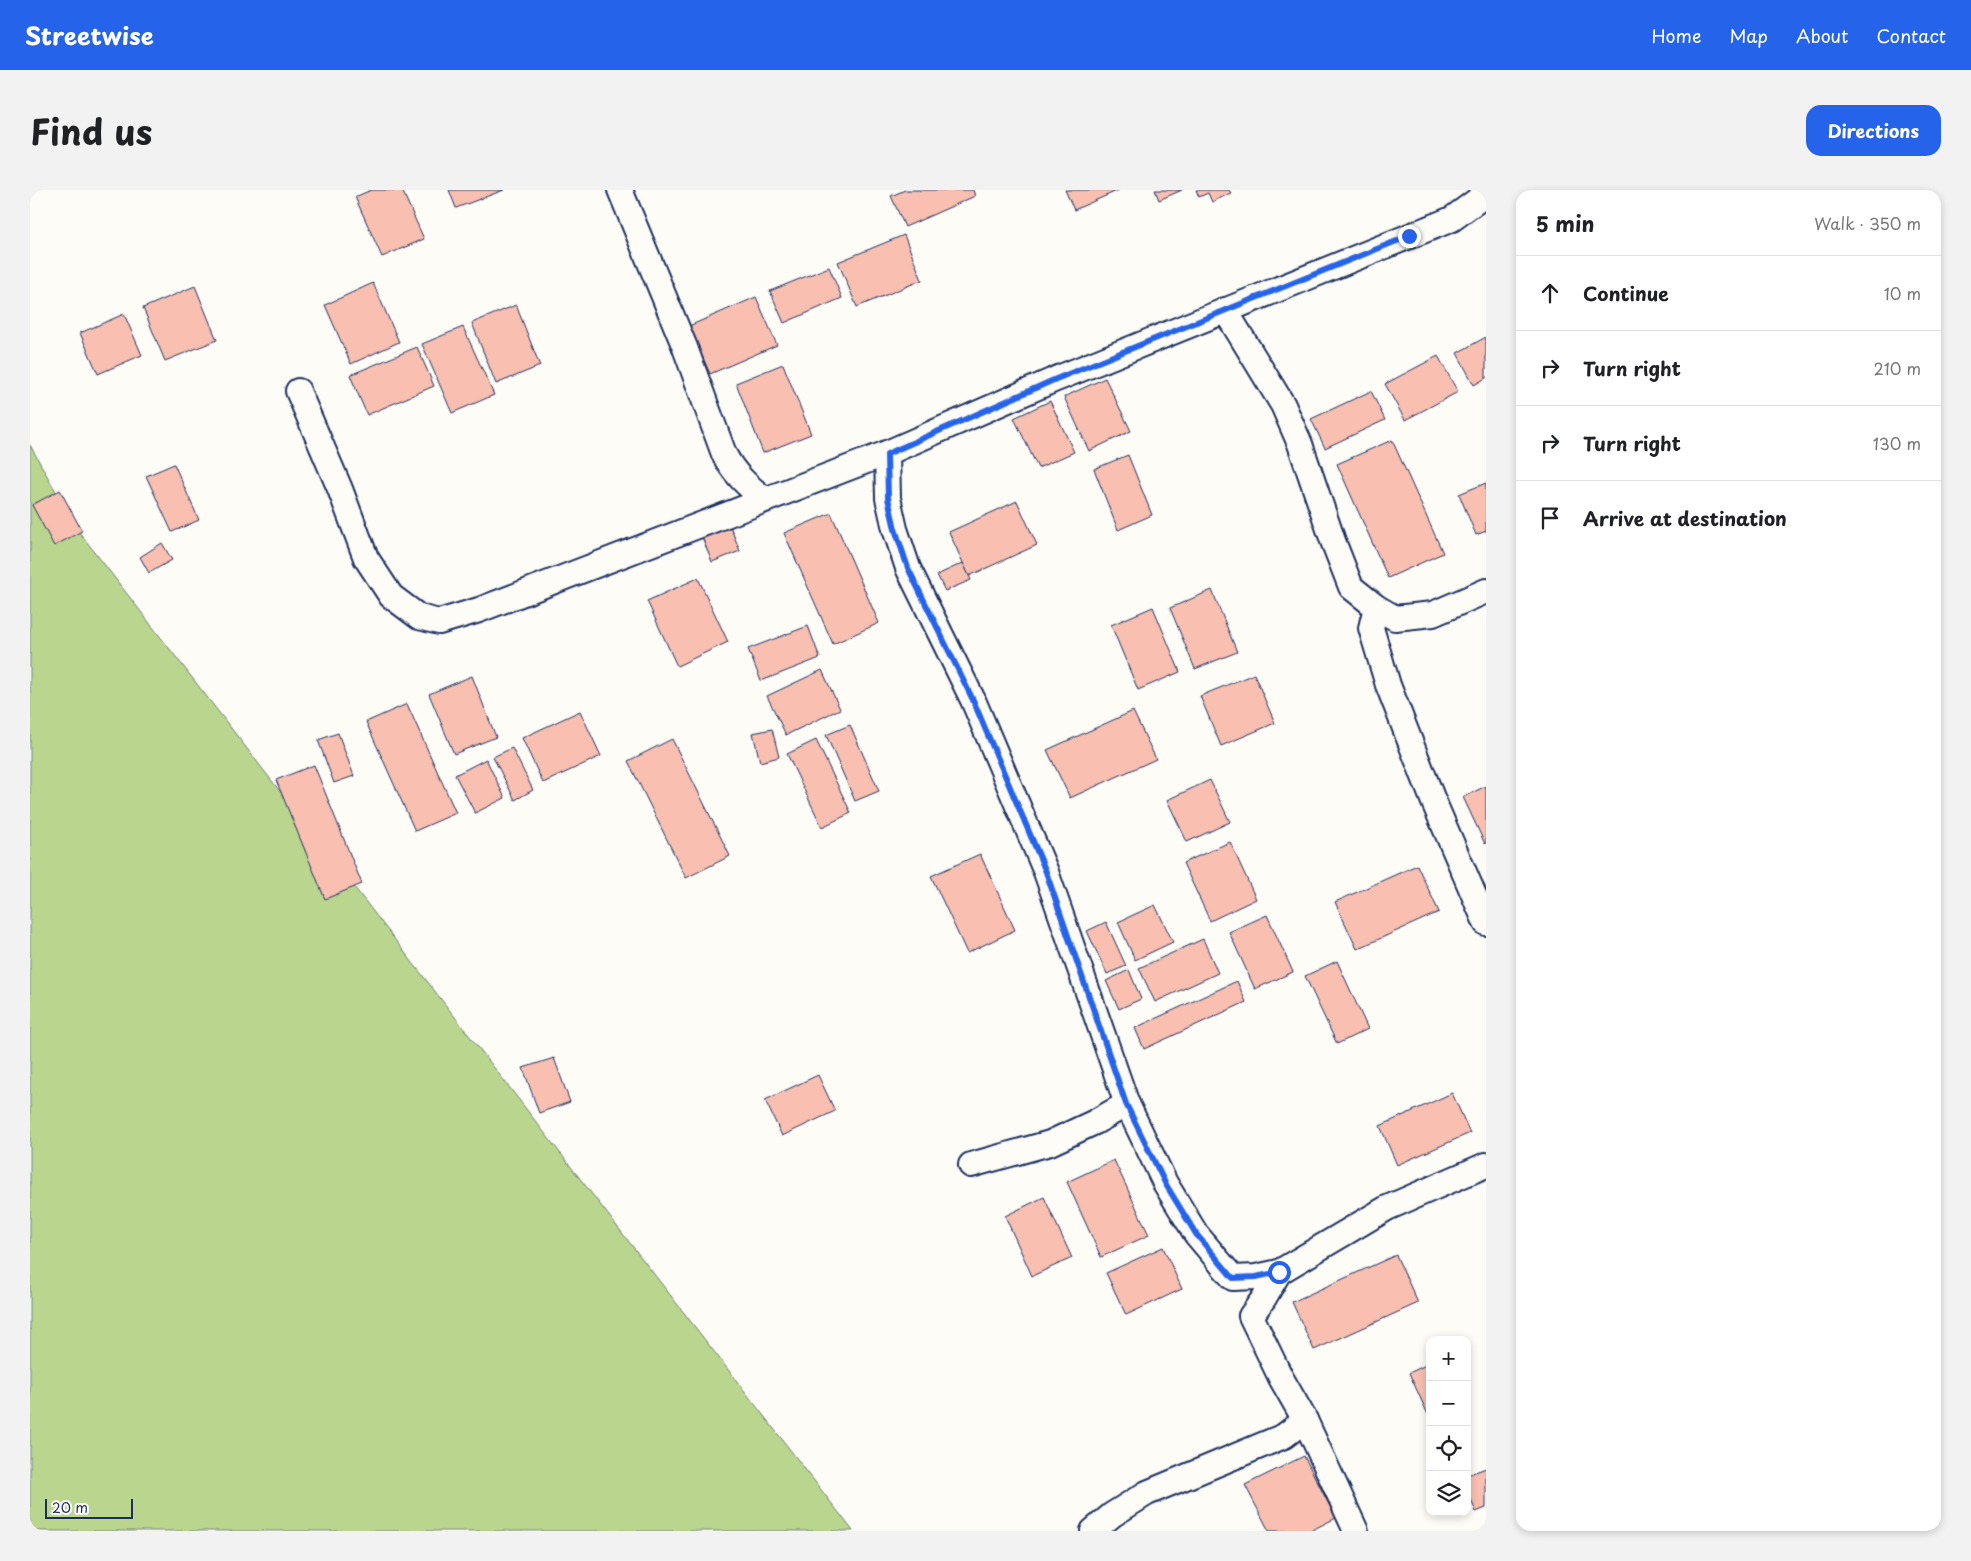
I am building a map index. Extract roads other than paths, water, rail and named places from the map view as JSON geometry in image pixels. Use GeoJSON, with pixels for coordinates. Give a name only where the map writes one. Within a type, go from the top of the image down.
{"type":"FeatureCollection","features":[{"type":"Feature","properties":{"kind":"street"},"geometry":{"type":"LineString","coordinates":[[620,190],[684,345],[724,454],[731,468],[744,483],[764,499]]}},
{"type":"Feature","properties":{"kind":"street"},"geometry":{"type":"LineString","coordinates":[[298,391],[340,489],[366,558],[391,596],[419,617],[439,622],[479,610],[764,499],[887,454],[1056,379],[1452,219],[1486,194]]}},
{"type":"Feature","properties":{"kind":"street"},"geometry":{"type":"LineString","coordinates":[[1225,310],[1283,405],[1300,444],[1333,541],[1351,587],[1376,607],[1395,618],[1432,614],[1486,591]]}},
{"type":"Feature","properties":{"kind":"street"},"geometry":{"type":"LineString","coordinates":[[887,454],[888,498],[895,529],[908,568],[973,700],[1046,872],[1126,1104],[1170,1191],[1196,1234],[1233,1278],[1281,1378],[1305,1420],[1356,1531]]}},
{"type":"Feature","properties":{"kind":"street"},"geometry":{"type":"LineString","coordinates":[[1376,607],[1371,628],[1388,685],[1433,800],[1486,923]]}},
{"type":"Feature","properties":{"kind":"street"},"geometry":{"type":"LineString","coordinates":[[971,1165],[1050,1143],[1096,1122],[1126,1104]]}},
{"type":"Feature","properties":{"kind":"street"},"geometry":{"type":"LineString","coordinates":[[1233,1278],[1256,1277],[1279,1272],[1387,1208],[1486,1165]]}},
{"type":"Feature","properties":{"kind":"street"},"geometry":{"type":"LineString","coordinates":[[1251,1316],[1279,1272]]}},
{"type":"Feature","properties":{"kind":"street"},"geometry":{"type":"LineString","coordinates":[[1093,1531],[1112,1515],[1147,1493],[1284,1436],[1305,1420]]}}]}
